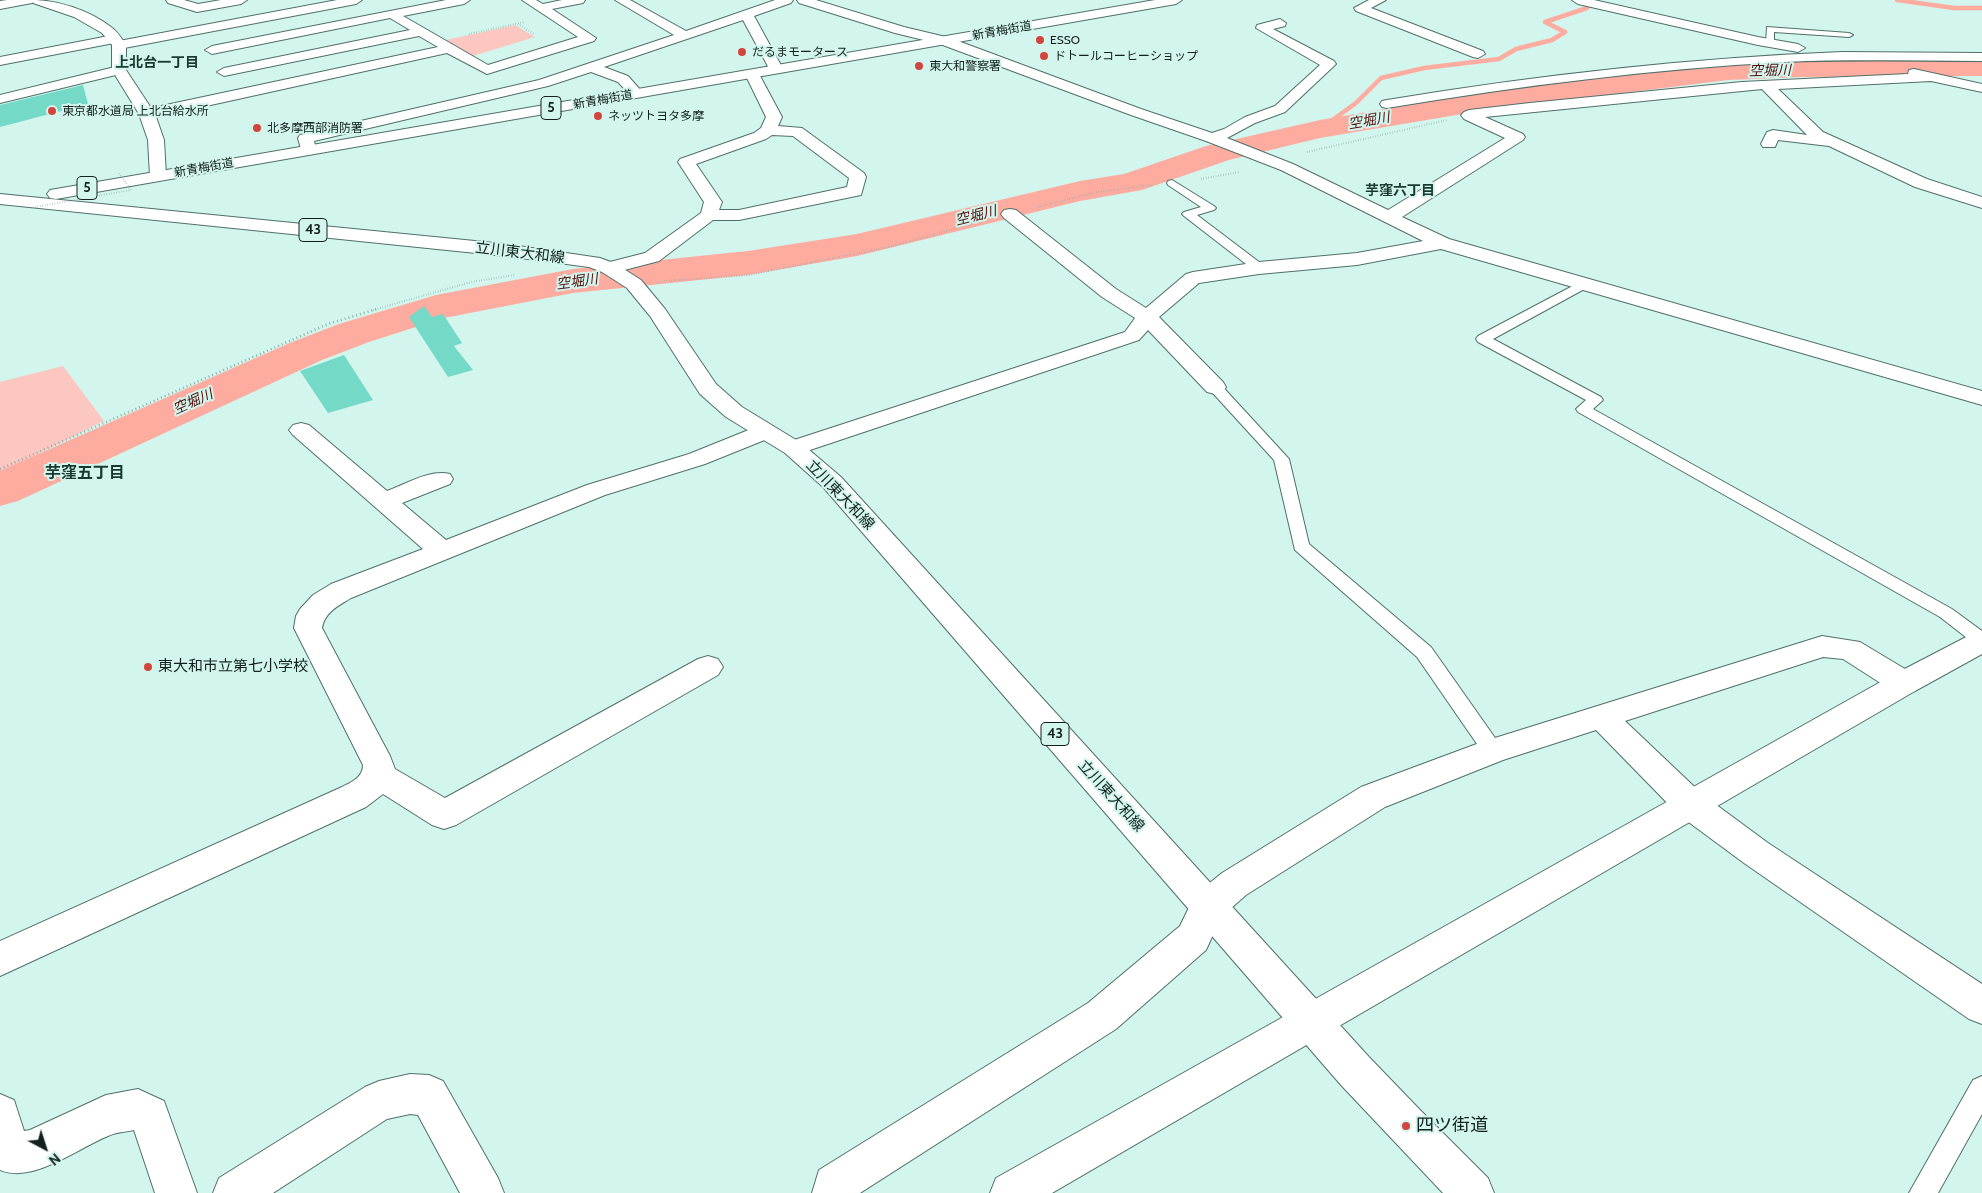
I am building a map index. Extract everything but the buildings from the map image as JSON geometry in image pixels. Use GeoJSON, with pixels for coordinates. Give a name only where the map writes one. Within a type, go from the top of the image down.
{"type":"FeatureCollection","features":[{"type":"Feature","properties":{"kind":"street"},"geometry":{"type":"LineString","coordinates":[[0,5],[28,0]]}},
{"type":"Feature","properties":{"kind":"street"},"geometry":{"type":"LineString","coordinates":[[38,0],[78,14],[107,30],[117,42],[119,70],[147,114],[156,140],[158,176]]}},
{"type":"Feature","properties":{"kind":"street"},"geometry":{"type":"LineString","coordinates":[[172,0],[198,8],[241,0]]}},
{"type":"Feature","properties":{"kind":"street"},"geometry":{"type":"LineString","coordinates":[[0,62],[208,28],[354,0]]}},
{"type":"Feature","properties":{"kind":"street"},"geometry":{"type":"LineString","coordinates":[[212,50],[464,0]]}},
{"type":"Feature","properties":{"kind":"street"},"geometry":{"type":"LineString","coordinates":[[487,70],[589,38],[528,0]]}},
{"type":"Feature","properties":{"kind":"street"},"geometry":{"type":"LineString","coordinates":[[541,8],[578,0]]}},
{"type":"Feature","properties":{"kind":"street"},"geometry":{"type":"LineString","coordinates":[[620,0],[685,36]]}},
{"type":"Feature","properties":{"kind":"street"},"geometry":{"type":"LineString","coordinates":[[308,150],[306,138],[519,89],[593,68],[787,0]]}},
{"type":"Feature","properties":{"kind":"street"},"geometry":{"type":"LineString","coordinates":[[803,0],[900,30],[944,41],[1269,160],[1442,243],[1982,398]]}},
{"type":"Feature","properties":{"kind":"street","name":"新青梅街道"},"geometry":{"type":"LineString","coordinates":[[5,201],[1176,0]]}},
{"type":"Feature","properties":{"kind":"street"},"geometry":{"type":"LineString","coordinates":[[1380,0],[1360,8],[1478,54]]}},
{"type":"Feature","properties":{"kind":"street"},"geometry":{"type":"LineString","coordinates":[[1582,1],[1770,43],[1842,56],[1982,88]]}},
{"type":"Feature","properties":{"kind":"street"},"geometry":{"type":"LineString","coordinates":[[391,14],[519,89]]}},
{"type":"Feature","properties":{"kind":"street"},"geometry":{"type":"LineString","coordinates":[[747,15],[776,70]]}},
{"type":"Feature","properties":{"kind":"street"},"geometry":{"type":"LineString","coordinates":[[1219,141],[1229,132],[1250,120],[1280,108],[1328,64],[1262,28],[1280,23]]}},
{"type":"Feature","properties":{"kind":"street"},"geometry":{"type":"LineString","coordinates":[[208,28],[212,50],[224,72],[241,94]]}},
{"type":"Feature","properties":{"kind":"street"},"geometry":{"type":"LineString","coordinates":[[224,72],[420,32]]}},
{"type":"Feature","properties":{"kind":"street"},"geometry":{"type":"LineString","coordinates":[[147,114],[450,48]]}},
{"type":"Feature","properties":{"kind":"street"},"geometry":{"type":"LineString","coordinates":[[1387,104],[1578,75],[1842,56],[1982,57]]}},
{"type":"Feature","properties":{"kind":"street"},"geometry":{"type":"LineString","coordinates":[[593,68],[623,79],[637,94]]}},
{"type":"Feature","properties":{"kind":"street"},"geometry":{"type":"LineString","coordinates":[[0,99],[119,70]]}},
{"type":"Feature","properties":{"kind":"street"},"geometry":{"type":"LineString","coordinates":[[621,276],[652,257],[709,215],[714,202],[686,162],[760,136],[768,130],[774,117],[752,74]]}},
{"type":"Feature","properties":{"kind":"street"},"geometry":{"type":"LineString","coordinates":[[1469,115],[1550,105],[1766,85],[1925,76]]}},
{"type":"Feature","properties":{"kind":"street"},"geometry":{"type":"LineString","coordinates":[[1766,85],[1799,120],[1817,135],[1921,183],[1982,203]]}},
{"type":"Feature","properties":{"kind":"street"},"geometry":{"type":"LineString","coordinates":[[1389,217],[1518,137],[1433,96]]}},
{"type":"Feature","properties":{"kind":"street"},"geometry":{"type":"LineString","coordinates":[[709,215],[739,215],[776,209],[855,191],[858,177],[797,131],[768,130]]}},
{"type":"Feature","properties":{"kind":"street"},"geometry":{"type":"LineString","coordinates":[[1769,144],[1773,134],[1832,142]]}},
{"type":"Feature","properties":{"kind":"street","name":"立川東大和線"},"geometry":{"type":"LineString","coordinates":[[5,201],[504,250],[593,262],[621,276],[658,313],[708,389],[734,412],[793,448],[832,482],[1406,1126],[1473,1193]]}},
{"type":"Feature","properties":{"kind":"street"},"geometry":{"type":"LineString","coordinates":[[1010,214],[1109,293],[1147,317],[1215,387]]}},
{"type":"Feature","properties":{"kind":"street"},"geometry":{"type":"LineString","coordinates":[[793,448],[1132,336],[1147,317],[1193,278],[1259,268],[1357,259],[1442,243]]}},
{"type":"Feature","properties":{"kind":"street"},"geometry":{"type":"LineString","coordinates":[[301,430],[440,550]]}},
{"type":"Feature","properties":{"kind":"street"},"geometry":{"type":"LineString","coordinates":[[0,959],[354,797],[368,787],[379,775],[379,765],[308,628],[310,616],[323,602],[340,591],[440,550],[596,490],[697,459],[764,432]]}},
{"type":"Feature","properties":{"kind":"street"},"geometry":{"type":"LineString","coordinates":[[384,501],[441,479]]}},
{"type":"Feature","properties":{"kind":"street"},"geometry":{"type":"LineString","coordinates":[[1011,1193],[1982,640]]}},
{"type":"Feature","properties":{"kind":"street"},"geometry":{"type":"LineString","coordinates":[[833,1193],[834,1185],[1102,1016],[1193,938],[1208,906],[1234,884],[1373,797],[1492,751],[1822,646],[1850,649],[1904,683]]}},
{"type":"Feature","properties":{"kind":"street"},"geometry":{"type":"LineString","coordinates":[[379,775],[444,815],[708,667]]}},
{"type":"Feature","properties":{"kind":"street"},"geometry":{"type":"LineString","coordinates":[[1601,716],[1691,806],[1756,853],[1982,1006]]}},
{"type":"Feature","properties":{"kind":"street"},"geometry":{"type":"LineString","coordinates":[[234,1193],[379,1101],[410,1094],[429,1096],[483,1193]]}},
{"type":"Feature","properties":{"kind":"street"},"geometry":{"type":"LineString","coordinates":[[0,1114],[8,1153],[32,1151],[106,1115],[138,1109],[150,1115],[176,1193]]}},
{"type":"Feature","properties":{"kind":"lane"},"geometry":{"type":"LineString","coordinates":[[1770,43],[1770,29],[1849,35]]}},
{"type":"Feature","properties":{"kind":"lane"},"geometry":{"type":"LineString","coordinates":[[1172,183],[1210,208],[1188,214],[1259,268]]}},
{"type":"Feature","properties":{"kind":"lane"},"geometry":{"type":"LineString","coordinates":[[1584,284],[1483,339],[1596,400],[1583,409],[1946,613],[1982,640]]}},
{"type":"Feature","properties":{"kind":"lane"},"geometry":{"type":"LineString","coordinates":[[1215,387],[1281,459],[1302,546],[1424,652],[1492,751]]}},
{"type":"Feature","properties":{"kind":"lane"},"geometry":{"type":"LineString","coordinates":[[1923,1193],[1982,1089]]}},
{"type":"Feature","properties":{"kind":"path"},"geometry":{"type":"LineString","coordinates":[[436,41],[553,15]]}},
{"type":"Feature","properties":{"kind":"path"},"geometry":{"type":"LineString","coordinates":[[1269,160],[1469,115]]}},
{"type":"Feature","properties":{"kind":"path"},"geometry":{"type":"LineString","coordinates":[[35,207],[131,190],[119,173]]}},
{"type":"Feature","properties":{"kind":"path"},"geometry":{"type":"LineString","coordinates":[[621,276],[749,276],[893,246],[1097,192],[1172,183]]}},
{"type":"Feature","properties":{"kind":"path"},"geometry":{"type":"LineString","coordinates":[[0,469],[328,324],[471,282],[518,274]]}},
{"type":"Feature","properties":{"kind":"shaded area"},"geometry":{"type":"Polygon","coordinates":[[[515,25],[535,37],[473,56],[446,40],[515,25]]]}},
{"type":"Feature","properties":{"kind":"shaded area"},"geometry":{"type":"Polygon","coordinates":[[[63,366],[104,421],[0,473],[0,382],[63,366]]]}},
{"type":"Feature","properties":{"kind":"waterway"},"geometry":{"type":"LineString","coordinates":[[1320,129],[1356,103],[1381,78],[1424,68],[1499,59],[1516,49],[1552,40],[1565,32],[1545,22],[1587,8],[1591,0]]}},
{"type":"Feature","properties":{"kind":"waterway"},"geometry":{"type":"LineString","coordinates":[[1897,0],[1954,8],[1982,8]]}},
{"type":"Feature","properties":{"kind":"waterway","name":"空堀川"},"geometry":{"type":"LineString","coordinates":[[0,490],[307,351],[354,333],[436,307],[573,281],[748,263],[857,245],[1080,191],[1130,183],[1218,153],[1320,129],[1486,101],[1728,71],[1801,68],[1982,67]]}},
{"type":"Feature","properties":{"kind":"place","name":"ESSO"},"geometry":{"type":"Point","coordinates":[1040,40]}},
{"type":"Feature","properties":{"kind":"place","name":"だるまモータース"},"geometry":{"type":"Point","coordinates":[742,52]}},
{"type":"Feature","properties":{"kind":"place","name":"ドトールコーヒーショップ"},"geometry":{"type":"Point","coordinates":[1044,56]}},
{"type":"Feature","properties":{"kind":"place","name":"東大和警察署"},"geometry":{"type":"Point","coordinates":[919,66]}},
{"type":"Feature","properties":{"kind":"place","name":"東京都水道局 上北台給水所"},"geometry":{"type":"Point","coordinates":[52,111]}},
{"type":"Feature","properties":{"kind":"place","name":"ネッツトヨタ多摩"},"geometry":{"type":"Point","coordinates":[598,116]}},
{"type":"Feature","properties":{"kind":"place","name":"北多摩西部消防署"},"geometry":{"type":"Point","coordinates":[257,128]}},
{"type":"Feature","properties":{"kind":"place","name":"東大和市立第七小学校"},"geometry":{"type":"Point","coordinates":[148,667]}},
{"type":"Feature","properties":{"kind":"place","name":"四ツ街道"},"geometry":{"type":"Point","coordinates":[1406,1126]}},
{"type":"Feature","properties":{"kind":"district","name":"上北台一丁目"},"geometry":{"type":"Point","coordinates":[157,63]}},
{"type":"Feature","properties":{"kind":"district","name":"芋窪六丁目"},"geometry":{"type":"Point","coordinates":[1400,191]}},
{"type":"Feature","properties":{"kind":"district","name":"芋窪五丁目"},"geometry":{"type":"Point","coordinates":[85,473]}}]}
